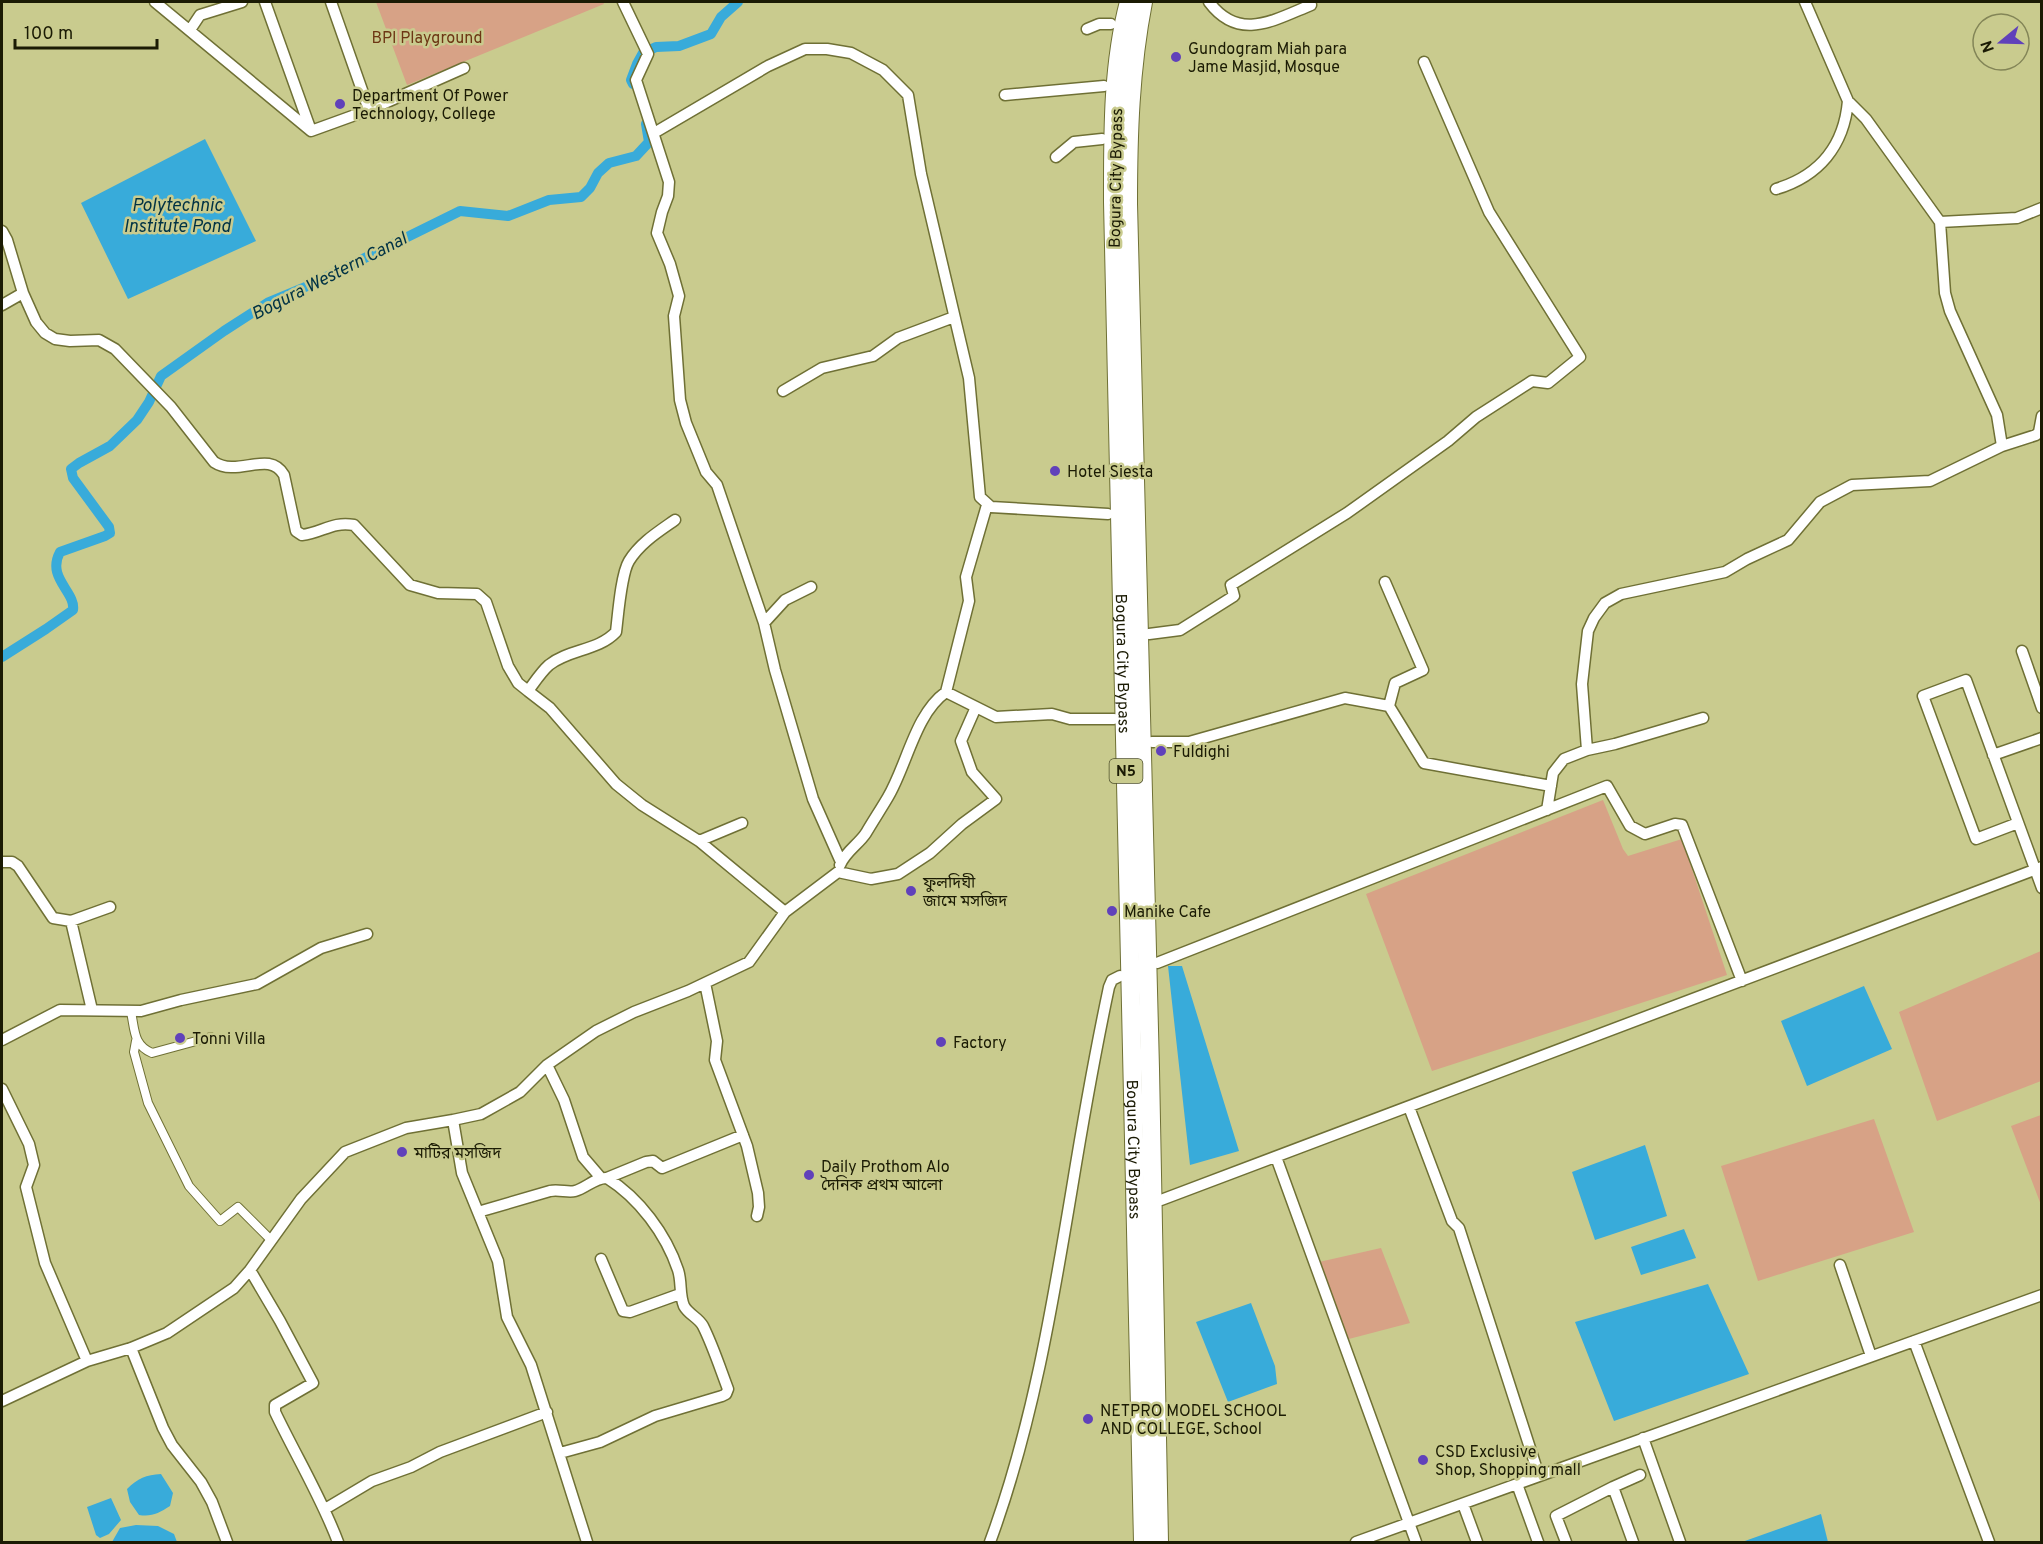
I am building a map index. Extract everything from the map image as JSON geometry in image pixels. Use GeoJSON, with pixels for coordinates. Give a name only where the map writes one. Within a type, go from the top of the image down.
{"type":"FeatureCollection","features":[{"type":"Feature","properties":{"kind":"highway","name":"Bogura City Bypass"},"geometry":{"type":"LineString","coordinates":[[1129,2],[1118,60],[1113,142],[1113,202],[1143,1542]]}},
{"type":"Feature","properties":{"kind":"highway","name":"Bogura City Bypass"},"geometry":{"type":"LineString","coordinates":[[1143,2],[1130,89],[1128,192],[1150,1069],[1159,1542]]}},
{"type":"Feature","properties":{"kind":"street"},"geometry":{"type":"LineString","coordinates":[[155,2],[311,131]]}},
{"type":"Feature","properties":{"kind":"street"},"geometry":{"type":"LineString","coordinates":[[190,30],[200,15],[242,2]]}},
{"type":"Feature","properties":{"kind":"street"},"geometry":{"type":"LineString","coordinates":[[265,2],[311,131]]}},
{"type":"Feature","properties":{"kind":"street"},"geometry":{"type":"LineString","coordinates":[[332,2],[369,110]]}},
{"type":"Feature","properties":{"kind":"street"},"geometry":{"type":"LineString","coordinates":[[623,2],[648,54],[636,80],[669,182],[668,196],[657,233],[670,264],[679,296],[674,316],[680,400],[686,423],[706,472],[717,485],[764,622],[775,670],[813,799],[839,867],[871,879],[898,874],[930,853],[962,824],[996,799],[972,772],[961,741],[976,707]]}},
{"type":"Feature","properties":{"kind":"street"},"geometry":{"type":"LineString","coordinates":[[1209,2],[1219,15],[1232,21],[1260,26],[1311,5]]}},
{"type":"Feature","properties":{"kind":"street"},"geometry":{"type":"LineString","coordinates":[[1805,2],[1848,101],[1866,119],[1940,222],[1945,293],[1950,311],[1997,415],[2002,446]]}},
{"type":"Feature","properties":{"kind":"street"},"geometry":{"type":"LineString","coordinates":[[1087,29],[1099,24],[1111,24]]}},
{"type":"Feature","properties":{"kind":"street"},"geometry":{"type":"LineString","coordinates":[[654,133],[768,66],[805,49],[827,49],[851,53],[883,70],[908,95],[921,174],[969,378],[980,497],[991,507],[1108,514]]}},
{"type":"Feature","properties":{"kind":"street"},"geometry":{"type":"LineString","coordinates":[[1149,634],[1180,630],[1234,596],[1231,585],[1347,513],[1448,441],[1476,417],[1532,381],[1548,383],[1580,357],[1489,212],[1424,62]]}},
{"type":"Feature","properties":{"kind":"street"},"geometry":{"type":"LineString","coordinates":[[311,131],[369,110],[464,68]]}},
{"type":"Feature","properties":{"kind":"street"},"geometry":{"type":"LineString","coordinates":[[1005,95],[1104,86]]}},
{"type":"Feature","properties":{"kind":"street"},"geometry":{"type":"LineString","coordinates":[[1776,189],[1795,184],[1823,164],[1846,121],[1848,101]]}},
{"type":"Feature","properties":{"kind":"street"},"geometry":{"type":"LineString","coordinates":[[1056,157],[1074,141],[1102,139]]}},
{"type":"Feature","properties":{"kind":"street"},"geometry":{"type":"LineString","coordinates":[[1940,222],[2017,218],[2042,208]]}},
{"type":"Feature","properties":{"kind":"street"},"geometry":{"type":"LineString","coordinates":[[2,231],[7,240],[23,293],[36,322],[45,333],[55,339],[70,341],[99,340],[115,349],[171,407],[214,462],[229,468],[271,463],[280,468],[284,475],[296,531],[302,535],[341,523],[354,525],[410,585],[438,593],[477,594],[486,602],[508,666],[518,683],[550,708],[616,784],[642,805],[699,841],[785,912]]}},
{"type":"Feature","properties":{"kind":"street"},"geometry":{"type":"LineString","coordinates":[[2,305],[23,293]]}},
{"type":"Feature","properties":{"kind":"street"},"geometry":{"type":"LineString","coordinates":[[783,391],[822,368],[873,356],[897,338],[954,317]]}},
{"type":"Feature","properties":{"kind":"street"},"geometry":{"type":"LineString","coordinates":[[1587,750],[1582,684],[1588,632],[1594,618],[1605,603],[1621,594],[1725,572],[1747,558],[1788,540],[1820,502],[1852,486],[1930,482],[2002,446],[2040,435],[2042,416]]}},
{"type":"Feature","properties":{"kind":"street"},"geometry":{"type":"LineString","coordinates":[[2,1401],[87,1361],[131,1348],[167,1333],[234,1288],[250,1270],[301,1199],[345,1152],[406,1128],[481,1114],[520,1092],[547,1065],[596,1031],[749,962],[785,912],[839,867],[866,833],[869,824],[888,797],[925,715],[937,698],[946,692],[969,601],[966,577],[987,505]]}},
{"type":"Feature","properties":{"kind":"street"},"geometry":{"type":"LineString","coordinates":[[528,691],[548,666],[609,640],[616,632],[627,564],[635,552],[652,536],[675,520]]}},
{"type":"Feature","properties":{"kind":"street"},"geometry":{"type":"LineString","coordinates":[[1385,582],[1423,670],[1395,683],[1389,706],[1424,763],[1551,786]]}},
{"type":"Feature","properties":{"kind":"street"},"geometry":{"type":"LineString","coordinates":[[764,622],[785,600],[811,587]]}},
{"type":"Feature","properties":{"kind":"street"},"geometry":{"type":"LineString","coordinates":[[2022,651],[2042,708]]}},
{"type":"Feature","properties":{"kind":"street"},"geometry":{"type":"LineString","coordinates":[[2018,824],[1976,839],[1923,696],[1966,680],[2018,824],[2038,869],[2042,888]]}},
{"type":"Feature","properties":{"kind":"street"},"geometry":{"type":"LineString","coordinates":[[946,692],[996,717],[1052,714],[1070,719],[1114,719]]}},
{"type":"Feature","properties":{"kind":"street"},"geometry":{"type":"LineString","coordinates":[[1152,742],[1189,742],[1345,698],[1389,706]]}},
{"type":"Feature","properties":{"kind":"street"},"geometry":{"type":"LineString","coordinates":[[1547,810],[1553,773],[1564,759],[1587,750],[1703,718]]}},
{"type":"Feature","properties":{"kind":"street"},"geometry":{"type":"LineString","coordinates":[[1993,755],[2042,738]]}},
{"type":"Feature","properties":{"kind":"street"},"geometry":{"type":"LineString","coordinates":[[1157,963],[1607,786],[1630,826],[1645,834],[1675,824],[1682,825],[1742,981]]}},
{"type":"Feature","properties":{"kind":"street"},"geometry":{"type":"LineString","coordinates":[[699,841],[742,823]]}},
{"type":"Feature","properties":{"kind":"street"},"geometry":{"type":"LineString","coordinates":[[2,862],[12,862],[18,866],[53,918],[71,921],[110,907]]}},
{"type":"Feature","properties":{"kind":"street"},"geometry":{"type":"LineString","coordinates":[[1161,1200],[2038,869]]}},
{"type":"Feature","properties":{"kind":"street"},"geometry":{"type":"LineString","coordinates":[[71,921],[93,1010]]}},
{"type":"Feature","properties":{"kind":"street"},"geometry":{"type":"LineString","coordinates":[[2,1040],[60,1010],[141,1011],[257,984],[321,948],[367,934]]}},
{"type":"Feature","properties":{"kind":"street"},"geometry":{"type":"LineString","coordinates":[[990,1542],[1029,1414],[1050,1319],[1078,1149],[1107,998],[1112,980],[1120,976]]}},
{"type":"Feature","properties":{"kind":"street"},"geometry":{"type":"LineString","coordinates":[[705,983],[717,1041],[715,1060],[754,1172],[759,1207],[757,1216]]}},
{"type":"Feature","properties":{"kind":"street"},"geometry":{"type":"LineString","coordinates":[[130,1012],[136,1041],[134,1052],[148,1103],[189,1186],[220,1221],[238,1207],[271,1240]]}},
{"type":"Feature","properties":{"kind":"street"},"geometry":{"type":"LineString","coordinates":[[136,1041],[141,1048],[152,1053],[211,1037]]}},
{"type":"Feature","properties":{"kind":"street"},"geometry":{"type":"LineString","coordinates":[[547,1065],[564,1100],[583,1157],[604,1178],[621,1187],[646,1213],[673,1254],[679,1275],[680,1294],[685,1308],[702,1323],[728,1389],[726,1394],[655,1416],[600,1442],[560,1454]]}},
{"type":"Feature","properties":{"kind":"street"},"geometry":{"type":"LineString","coordinates":[[2,1089],[29,1144],[34,1165],[26,1187],[45,1263],[87,1361]]}},
{"type":"Feature","properties":{"kind":"street"},"geometry":{"type":"LineString","coordinates":[[1409,1107],[1452,1221],[1459,1228],[1539,1476]]}},
{"type":"Feature","properties":{"kind":"street"},"geometry":{"type":"LineString","coordinates":[[453,1120],[462,1173],[498,1261],[507,1317],[531,1365],[587,1542]]}},
{"type":"Feature","properties":{"kind":"street"},"geometry":{"type":"LineString","coordinates":[[478,1212],[559,1189],[576,1191],[646,1162],[653,1161],[662,1168],[743,1135]]}},
{"type":"Feature","properties":{"kind":"street"},"geometry":{"type":"LineString","coordinates":[[1276,1157],[1416,1542]]}},
{"type":"Feature","properties":{"kind":"street"},"geometry":{"type":"LineString","coordinates":[[601,1259],[623,1311],[627,1312],[680,1294]]}},
{"type":"Feature","properties":{"kind":"street"},"geometry":{"type":"LineString","coordinates":[[1840,1265],[1871,1356]]}},
{"type":"Feature","properties":{"kind":"street"},"geometry":{"type":"LineString","coordinates":[[250,1270],[313,1383],[275,1405],[275,1412],[325,1509],[338,1542]]}},
{"type":"Feature","properties":{"kind":"street"},"geometry":{"type":"LineString","coordinates":[[1356,1542],[2042,1295]]}},
{"type":"Feature","properties":{"kind":"street"},"geometry":{"type":"LineString","coordinates":[[1914,1341],[1989,1542]]}},
{"type":"Feature","properties":{"kind":"street"},"geometry":{"type":"LineString","coordinates":[[131,1348],[163,1428],[172,1445],[201,1482],[212,1502],[227,1542]]}},
{"type":"Feature","properties":{"kind":"street"},"geometry":{"type":"LineString","coordinates":[[325,1509],[372,1481],[411,1467],[440,1452],[547,1412]]}},
{"type":"Feature","properties":{"kind":"street"},"geometry":{"type":"LineString","coordinates":[[1643,1438],[1680,1542]]}},
{"type":"Feature","properties":{"kind":"street"},"geometry":{"type":"LineString","coordinates":[[1566,1542],[1556,1516],[1640,1475]]}},
{"type":"Feature","properties":{"kind":"street"},"geometry":{"type":"LineString","coordinates":[[1517,1484],[1538,1542]]}},
{"type":"Feature","properties":{"kind":"street"},"geometry":{"type":"LineString","coordinates":[[1613,1487],[1633,1542]]}},
{"type":"Feature","properties":{"kind":"street"},"geometry":{"type":"LineString","coordinates":[[1463,1504],[1477,1542]]}},
{"type":"Feature","properties":{"kind":"green space","name":"BPI Playground"},"geometry":{"type":"Polygon","coordinates":[[[376,2],[603,2],[604,4],[407,85],[376,2]]]}},
{"type":"Feature","properties":{"kind":"green space"},"geometry":{"type":"Polygon","coordinates":[[[1603,800],[1628,856],[1682,839],[1727,975],[1432,1071],[1366,894],[1603,800]]]}},
{"type":"Feature","properties":{"kind":"green space"},"geometry":{"type":"Polygon","coordinates":[[[2041,951],[2041,1081],[1937,1121],[1899,1012],[2041,951]]]}},
{"type":"Feature","properties":{"kind":"green space"},"geometry":{"type":"Polygon","coordinates":[[[2042,1115],[2041,1205],[2011,1126],[2042,1115]]]}},
{"type":"Feature","properties":{"kind":"green space"},"geometry":{"type":"Polygon","coordinates":[[[1874,1119],[1914,1232],[1758,1281],[1721,1166],[1874,1119]]]}},
{"type":"Feature","properties":{"kind":"green space"},"geometry":{"type":"Polygon","coordinates":[[[1381,1248],[1410,1323],[1345,1340],[1319,1262],[1381,1248]]]}},
{"type":"Feature","properties":{"kind":"water","name":"Polytechnic Institute Pond"},"geometry":{"type":"Polygon","coordinates":[[[205,139],[256,241],[128,299],[81,203],[205,139]]]}},
{"type":"Feature","properties":{"kind":"water"},"geometry":{"type":"Polygon","coordinates":[[[1168,966],[1182,966],[1239,1151],[1190,1165],[1168,966]]]}},
{"type":"Feature","properties":{"kind":"water"},"geometry":{"type":"Polygon","coordinates":[[[1864,986],[1892,1049],[1807,1086],[1781,1021],[1864,986]]]}},
{"type":"Feature","properties":{"kind":"water"},"geometry":{"type":"Polygon","coordinates":[[[1645,1145],[1667,1216],[1595,1240],[1572,1172],[1645,1145]]]}},
{"type":"Feature","properties":{"kind":"water"},"geometry":{"type":"Polygon","coordinates":[[[1684,1229],[1696,1258],[1641,1275],[1631,1247],[1684,1229]]]}},
{"type":"Feature","properties":{"kind":"water"},"geometry":{"type":"Polygon","coordinates":[[[1708,1284],[1749,1374],[1614,1421],[1575,1322],[1708,1284]]]}},
{"type":"Feature","properties":{"kind":"water"},"geometry":{"type":"Polygon","coordinates":[[[1251,1303],[1275,1366],[1277,1384],[1228,1402],[1196,1322],[1251,1303]]]}},
{"type":"Feature","properties":{"kind":"water"},"geometry":{"type":"Polygon","coordinates":[[[161,1474],[173,1493],[170,1506],[155,1514],[139,1515],[130,1502],[127,1489],[143,1478],[161,1474]]]}},
{"type":"Feature","properties":{"kind":"water"},"geometry":{"type":"Polygon","coordinates":[[[111,1498],[121,1520],[109,1534],[100,1538],[96,1535],[87,1507],[111,1498]]]}},
{"type":"Feature","properties":{"kind":"water"},"geometry":{"type":"Polygon","coordinates":[[[1821,1514],[1828,1542],[1742,1542],[1821,1514]]]}},
{"type":"Feature","properties":{"kind":"water"},"geometry":{"type":"Polygon","coordinates":[[[136,1525],[158,1526],[174,1534],[177,1542],[112,1542],[120,1528],[136,1525]]]}},
{"type":"Feature","properties":{"kind":"waterway","name":"Bogura Western Canal"},"geometry":{"type":"LineString","coordinates":[[633,84],[631,80],[643,53],[656,47],[679,46],[711,34],[721,17],[738,2]]}},
{"type":"Feature","properties":{"kind":"waterway","name":"Bogura Western Canal"},"geometry":{"type":"LineString","coordinates":[[2,657],[73,610],[73,603],[57,570],[60,552],[110,533],[109,527],[73,478],[71,469],[110,446],[137,420],[149,402],[161,376],[269,302],[310,285],[460,211],[508,216],[549,200],[581,197],[590,188],[598,173],[609,163],[636,156],[649,142],[646,124]]}},
{"type":"Feature","properties":{"kind":"place","name":"Gundogram Miah para Jame Masjid, Mosque"},"geometry":{"type":"Point","coordinates":[1176,57]}},
{"type":"Feature","properties":{"kind":"place","name":"Department Of Power Technology, College"},"geometry":{"type":"Point","coordinates":[340,104]}},
{"type":"Feature","properties":{"kind":"place","name":"Hotel Siesta"},"geometry":{"type":"Point","coordinates":[1055,471]}},
{"type":"Feature","properties":{"kind":"place","name":"Fuldighi"},"geometry":{"type":"Point","coordinates":[1161,751]}},
{"type":"Feature","properties":{"kind":"place","name":"ফুলদিঘী জামে মসজিদ"},"geometry":{"type":"Point","coordinates":[911,891]}},
{"type":"Feature","properties":{"kind":"place","name":"Manike Cafe"},"geometry":{"type":"Point","coordinates":[1112,911]}},
{"type":"Feature","properties":{"kind":"place","name":"Tonni Villa"},"geometry":{"type":"Point","coordinates":[180,1038]}},
{"type":"Feature","properties":{"kind":"place","name":"Factory"},"geometry":{"type":"Point","coordinates":[941,1042]}},
{"type":"Feature","properties":{"kind":"place","name":"মাটির মসজিদ"},"geometry":{"type":"Point","coordinates":[402,1152]}},
{"type":"Feature","properties":{"kind":"place","name":"Daily Prothom Alo দৈনিক প্রথম আলো"},"geometry":{"type":"Point","coordinates":[809,1175]}},
{"type":"Feature","properties":{"kind":"place","name":"NETPRO MODEL SCHOOL AND COLLEGE, School"},"geometry":{"type":"Point","coordinates":[1088,1419]}},
{"type":"Feature","properties":{"kind":"place","name":"CSD Exclusive Shop, Shopping mall"},"geometry":{"type":"Point","coordinates":[1423,1460]}}]}
